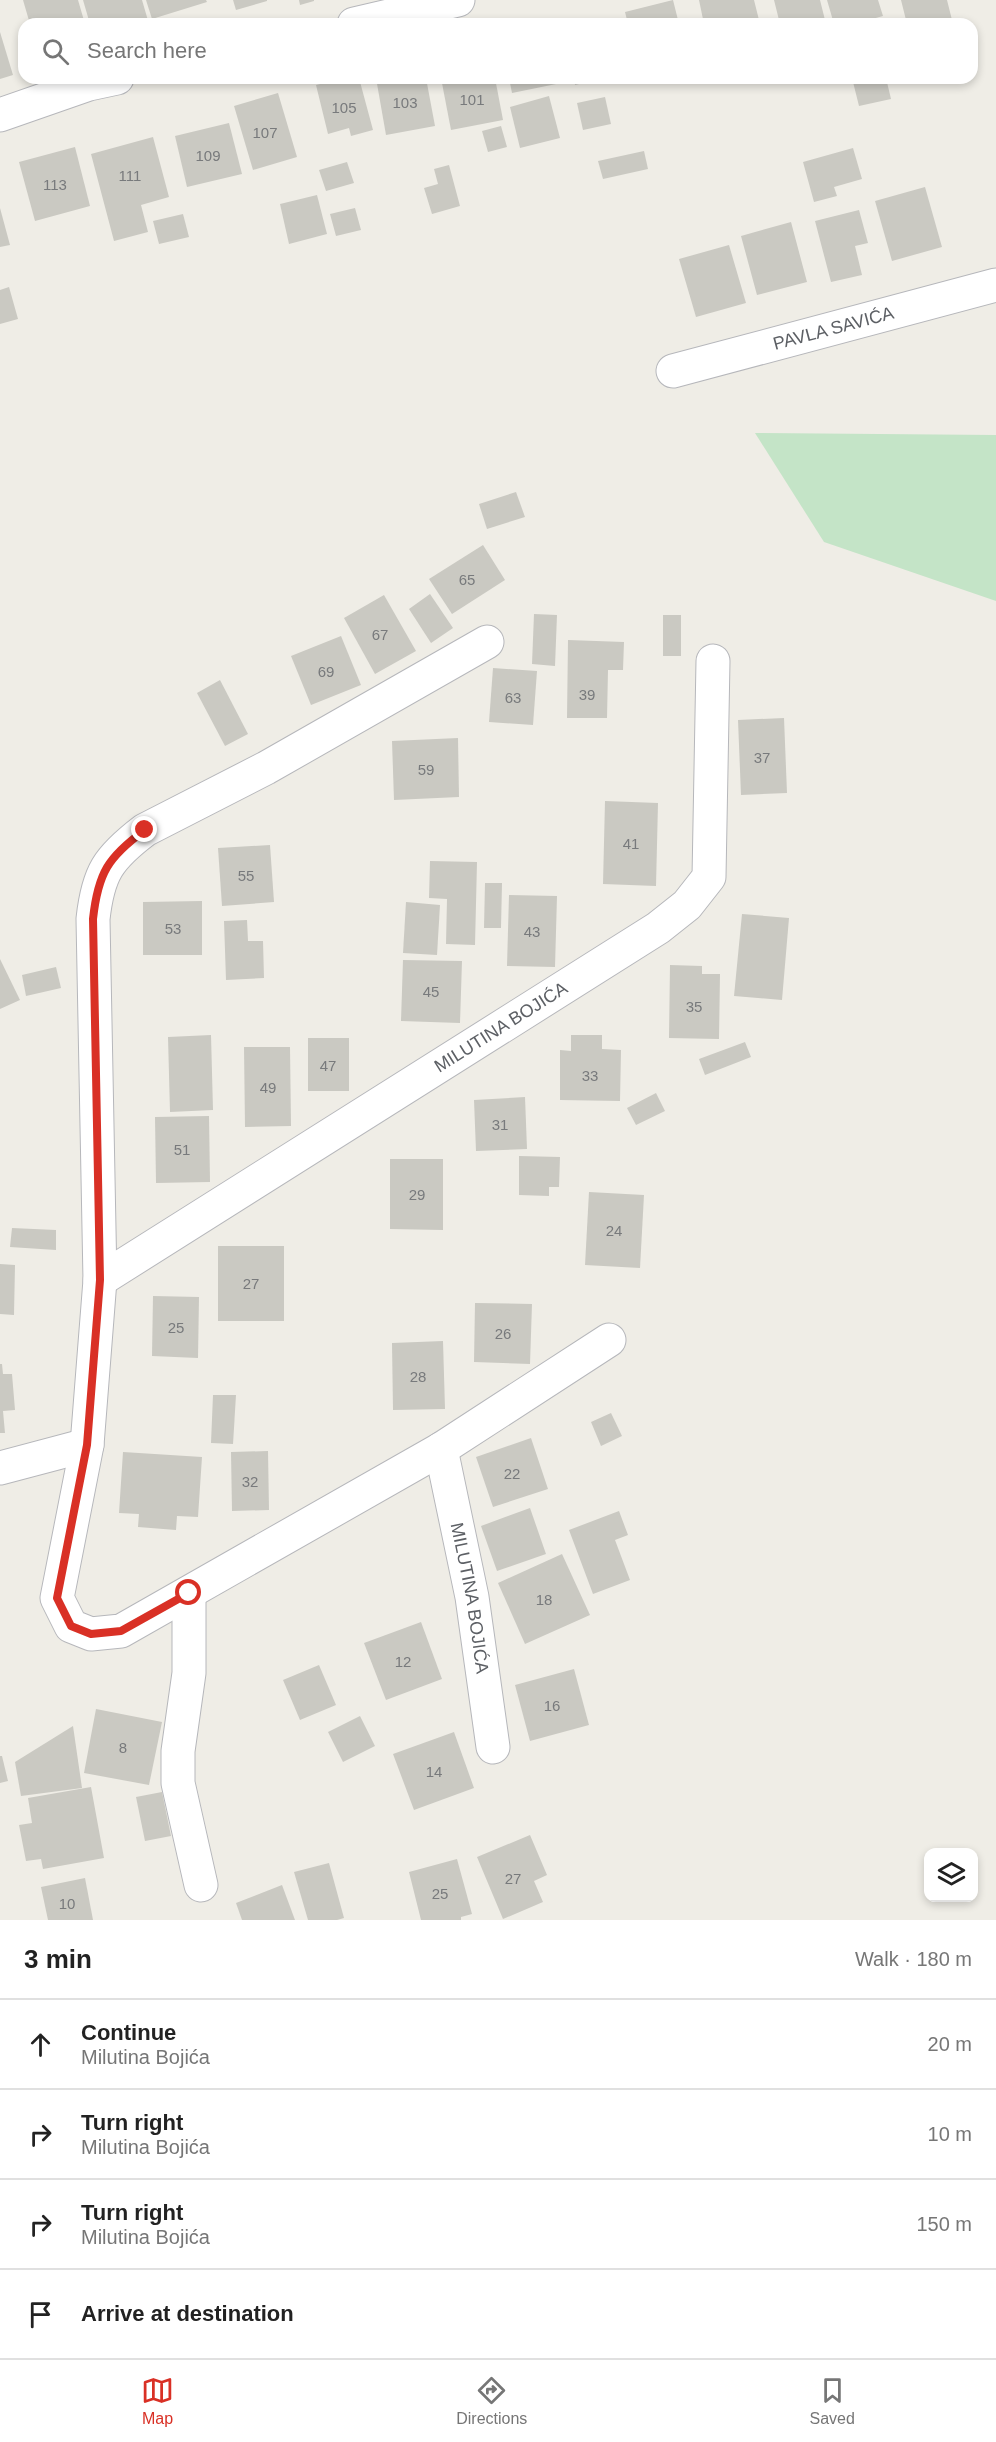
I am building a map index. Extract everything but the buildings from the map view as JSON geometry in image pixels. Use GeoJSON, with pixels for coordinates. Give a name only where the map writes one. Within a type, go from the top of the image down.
{"type":"FeatureCollection","features":[{"type":"Feature","properties":{"kind":"street"},"geometry":{"type":"LineString","coordinates":[[380,18],[458,0]]}},
{"type":"Feature","properties":{"kind":"street"},"geometry":{"type":"LineString","coordinates":[[0,115],[89,84]]}},
{"type":"Feature","properties":{"kind":"street","name":"PAVLA SAVIĆA"},"geometry":{"type":"LineString","coordinates":[[673,372],[996,285]]}},
{"type":"Feature","properties":{"kind":"street"},"geometry":{"type":"LineString","coordinates":[[487,642],[266,768],[145,830],[112,859],[96,889],[93,919],[100,1280],[87,1445],[57,1598],[71,1626],[91,1634],[121,1631],[441,1449],[609,1340]]}},
{"type":"Feature","properties":{"kind":"street","name":"MILUTINA BOJIĆA"},"geometry":{"type":"LineString","coordinates":[[100,1280],[658,928],[687,905],[709,877],[713,661]]}},
{"type":"Feature","properties":{"kind":"street"},"geometry":{"type":"LineString","coordinates":[[0,1468],[87,1445]]}},
{"type":"Feature","properties":{"kind":"street","name":"MILUTINA BOJIĆA"},"geometry":{"type":"LineString","coordinates":[[441,1449],[472,1597],[493,1747]]}},
{"type":"Feature","properties":{"kind":"street"},"geometry":{"type":"LineString","coordinates":[[189,1593],[189,1673],[178,1751],[178,1783],[201,1885]]}},
{"type":"Feature","properties":{"kind":"green space"},"geometry":{"type":"Polygon","coordinates":[[[755,433],[996,435],[996,601],[824,542],[755,433]]]}},
{"type":"Feature","properties":{"kind":"route"},"geometry":{"type":"LineString","coordinates":[[145,830],[112,859],[96,889],[93,919],[100,1280],[87,1445],[57,1598],[71,1626],[91,1634],[121,1631],[189,1593]]}}]}
